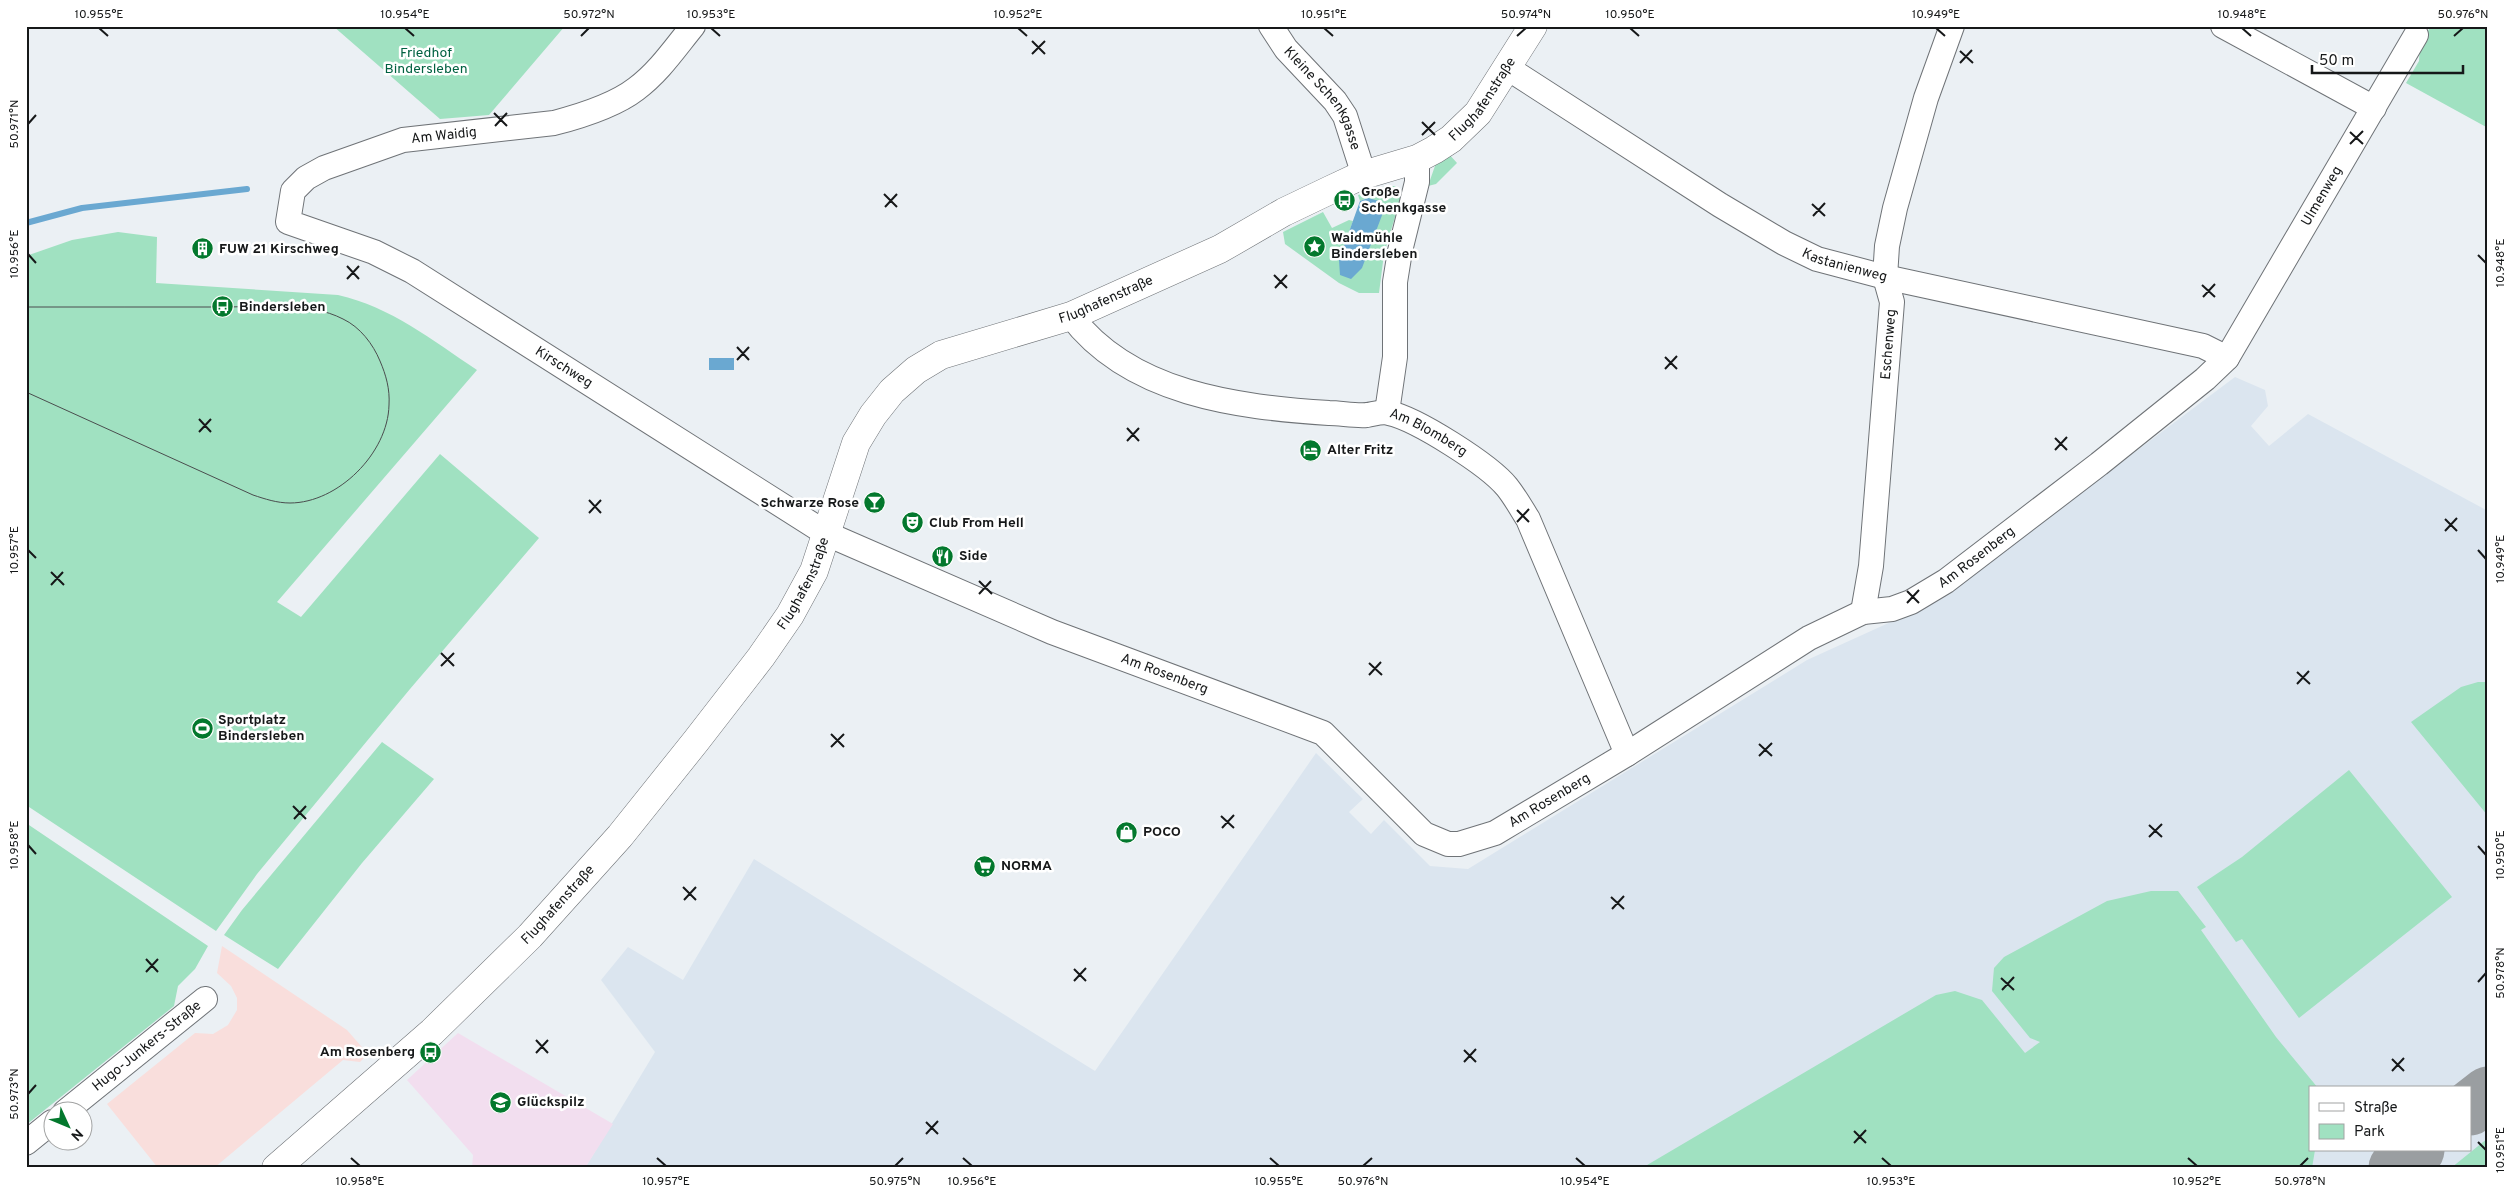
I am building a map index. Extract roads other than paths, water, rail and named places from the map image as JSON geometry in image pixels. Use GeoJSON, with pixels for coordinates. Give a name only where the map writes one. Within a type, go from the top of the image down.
{"type":"FeatureCollection","features":[{"type":"Feature","properties":{"kind":"street","name":"Am Waidig"},"geometry":{"type":"LineString","coordinates":[[288,222],[293,191],[306,178],[324,168],[403,140],[554,123],[578,117],[624,96],[636,89],[658,70],[693,26]]}},
{"type":"Feature","properties":{"kind":"street","name":"Kleine Schenkgasse"},"geometry":{"type":"LineString","coordinates":[[1271,26],[1286,50],[1335,101],[1345,116],[1361,166],[1360,176]]}},
{"type":"Feature","properties":{"kind":"street","name":"Flughafenstraße"},"geometry":{"type":"LineString","coordinates":[[276,1168],[400,1061],[530,936],[620,836],[696,741],[785,622],[814,571],[856,443],[873,415],[892,391],[916,370],[941,355],[1071,316],[1220,249],[1284,212],[1360,176],[1417,159],[1451,139],[1478,113],[1532,26]]}},
{"type":"Feature","properties":{"kind":"street","name":"Eschenweg"},"geometry":{"type":"LineString","coordinates":[[1863,612],[1871,566],[1892,302],[1886,277],[1887,246],[1895,208],[1926,98],[1952,26]]}},
{"type":"Feature","properties":{"kind":"street"},"geometry":{"type":"LineString","coordinates":[[2223,26],[2374,108]]}},
{"type":"Feature","properties":{"kind":"street","name":"Ulmenweg"},"geometry":{"type":"LineString","coordinates":[[2227,358],[2416,35]]}},
{"type":"Feature","properties":{"kind":"street","name":"Kastanienweg"},"geometry":{"type":"LineString","coordinates":[[1506,67],[1687,184],[1784,243],[1817,259],[1886,277],[2203,346],[2227,358]]}},
{"type":"Feature","properties":{"kind":"street"},"geometry":{"type":"LineString","coordinates":[[1387,412],[1395,357],[1395,282],[1400,251],[1417,182],[1417,159]]}},
{"type":"Feature","properties":{"kind":"street","name":"Kirschweg"},"geometry":{"type":"LineString","coordinates":[[288,222],[374,252],[412,271],[827,534]]}},
{"type":"Feature","properties":{"kind":"street","name":"Am Blomberg"},"geometry":{"type":"LineString","coordinates":[[1071,316],[1086,335],[1128,366],[1190,392],[1244,405],[1292,410],[1366,415],[1387,412],[1413,421],[1468,455],[1506,485],[1528,519],[1627,754]]}},
{"type":"Feature","properties":{"kind":"street","name":"Am Rosenberg"},"geometry":{"type":"LineString","coordinates":[[827,534],[1052,632],[1324,734],[1424,834],[1453,844],[1495,833],[1627,754],[1809,638],[1863,612],[1892,609],[1911,602],[1946,581],[2107,458],[2206,379],[2227,358]]}},
{"type":"Feature","properties":{"kind":"street","name":"Hugo-Junkers-Straße"},"geometry":{"type":"LineString","coordinates":[[77,1102],[205,999]]}},
{"type":"Feature","properties":{"kind":"street"},"geometry":{"type":"LineString","coordinates":[[26,1143],[42,1130]]}},
{"type":"Feature","properties":{"kind":"water"},"geometry":{"type":"Polygon","coordinates":[[[1368,198],[1379,201],[1384,210],[1362,268],[1351,279],[1340,275],[1339,260],[1360,201],[1368,198]]]}},
{"type":"Feature","properties":{"kind":"water"},"geometry":{"type":"Polygon","coordinates":[[[709,358],[734,358],[734,370],[709,370],[709,358]]]}},
{"type":"Feature","properties":{"kind":"waterway"},"geometry":{"type":"LineString","coordinates":[[26,223],[82,208],[247,189]]}},
{"type":"Feature","properties":{"kind":"tram line"},"geometry":{"type":"LineString","coordinates":[[26,307],[285,306],[329,313],[349,322],[374,348],[386,377],[389,405],[380,441],[370,457],[357,472],[342,485],[326,494],[308,501],[290,503],[276,502],[253,495],[26,392]]}},
{"type":"Feature","properties":{"kind":"place","name":"Große Schenkgasse"},"geometry":{"type":"Point","coordinates":[1345,200]}},
{"type":"Feature","properties":{"kind":"place","name":"Waidmühle Bindersleben"},"geometry":{"type":"Point","coordinates":[1315,246]}},
{"type":"Feature","properties":{"kind":"place","name":"FUW 21 Kirschweg"},"geometry":{"type":"Point","coordinates":[203,249]}},
{"type":"Feature","properties":{"kind":"place","name":"Bindersleben"},"geometry":{"type":"Point","coordinates":[223,307]}},
{"type":"Feature","properties":{"kind":"place","name":"Alter Fritz"},"geometry":{"type":"Point","coordinates":[1311,450]}},
{"type":"Feature","properties":{"kind":"place","name":"Schwarze Rose"},"geometry":{"type":"Point","coordinates":[875,503]}},
{"type":"Feature","properties":{"kind":"place","name":"Club From Hell"},"geometry":{"type":"Point","coordinates":[913,523]}},
{"type":"Feature","properties":{"kind":"place","name":"Side"},"geometry":{"type":"Point","coordinates":[943,556]}},
{"type":"Feature","properties":{"kind":"place","name":"Sportplatz Bindersleben"},"geometry":{"type":"Point","coordinates":[202,728]}},
{"type":"Feature","properties":{"kind":"place","name":"POCO"},"geometry":{"type":"Point","coordinates":[1127,832]}},
{"type":"Feature","properties":{"kind":"place","name":"NORMA"},"geometry":{"type":"Point","coordinates":[985,866]}},
{"type":"Feature","properties":{"kind":"place","name":"Am Rosenberg"},"geometry":{"type":"Point","coordinates":[431,1052]}},
{"type":"Feature","properties":{"kind":"place","name":"Glückspilz"},"geometry":{"type":"Point","coordinates":[501,1102]}},
{"type":"Feature","properties":{"kind":"park label","name":"Friedhof Bindersleben"},"geometry":{"type":"Point","coordinates":[426,62]}}]}
